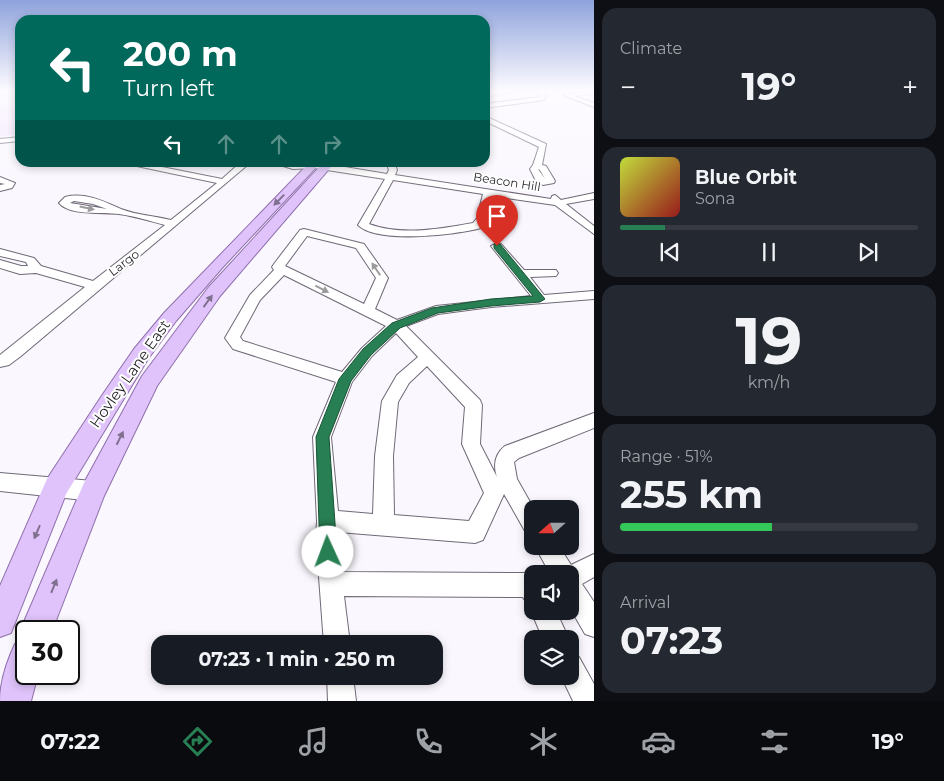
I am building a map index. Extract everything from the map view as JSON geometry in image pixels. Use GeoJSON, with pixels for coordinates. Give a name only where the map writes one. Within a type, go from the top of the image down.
{"type":"FeatureCollection","features":[{"type":"Feature","properties":{"kind":"main road","name":"Hovley Lane East"},"geometry":{"type":"LineString","coordinates":[[0,622],[56,487],[141,354],[170,317],[247,233],[316,167]]}},
{"type":"Feature","properties":{"kind":"main road","name":"Hovley Lane East"},"geometry":{"type":"LineString","coordinates":[[40,620],[93,490],[149,382],[214,292],[317,167]]}},
{"type":"Feature","properties":{"kind":"main road"},"geometry":{"type":"LineString","coordinates":[[14,701],[18,685]]}},
{"type":"Feature","properties":{"kind":"street"},"geometry":{"type":"LineString","coordinates":[[497,124],[543,146],[537,166],[534,169],[536,174],[539,179],[546,183],[558,203],[594,231]]}},
{"type":"Feature","properties":{"kind":"street"},"geometry":{"type":"LineString","coordinates":[[0,141],[15,140]]}},
{"type":"Feature","properties":{"kind":"street"},"geometry":{"type":"LineString","coordinates":[[148,167],[224,182]]}},
{"type":"Feature","properties":{"kind":"street","name":"Largo"},"geometry":{"type":"LineString","coordinates":[[0,361],[4,361],[30,342],[172,223],[202,202],[241,167]]}},
{"type":"Feature","properties":{"kind":"street","name":"Beacon Hill"},"geometry":{"type":"LineString","coordinates":[[335,167],[558,203],[594,196]]}},
{"type":"Feature","properties":{"kind":"street"},"geometry":{"type":"LineString","coordinates":[[392,167],[393,170],[390,177],[363,225],[394,233],[477,226],[482,218],[488,192]]}},
{"type":"Feature","properties":{"kind":"street"},"geometry":{"type":"LineString","coordinates":[[0,180],[10,183],[9,186],[0,188]]}},
{"type":"Feature","properties":{"kind":"street"},"geometry":{"type":"LineString","coordinates":[[118,211],[172,223]]}},
{"type":"Feature","properties":{"kind":"street"},"geometry":{"type":"LineString","coordinates":[[328,521],[475,532],[494,493],[471,444],[474,405],[396,325],[367,312],[278,267],[304,232],[360,246],[382,278],[367,312]]}},
{"type":"Feature","properties":{"kind":"street"},"geometry":{"type":"LineString","coordinates":[[497,246],[540,299]]}},
{"type":"Feature","properties":{"kind":"street"},"geometry":{"type":"LineString","coordinates":[[0,252],[30,260],[37,269]]}},
{"type":"Feature","properties":{"kind":"street"},"geometry":{"type":"LineString","coordinates":[[0,264],[20,270],[37,269],[95,286]]}},
{"type":"Feature","properties":{"kind":"street"},"geometry":{"type":"LineString","coordinates":[[282,269],[255,298],[232,338],[238,345],[346,379]]}},
{"type":"Feature","properties":{"kind":"street"},"geometry":{"type":"LineString","coordinates":[[521,274],[552,273]]}},
{"type":"Feature","properties":{"kind":"street"},"geometry":{"type":"LineString","coordinates":[[336,635],[327,537],[328,521],[322,437],[346,379],[367,352],[396,325],[436,310],[491,302],[594,295]]}},
{"type":"Feature","properties":{"kind":"street"},"geometry":{"type":"LineString","coordinates":[[383,525],[384,456],[390,401],[403,379],[427,357]]}},
{"type":"Feature","properties":{"kind":"street"},"geometry":{"type":"LineString","coordinates":[[524,511],[510,487],[504,472],[503,463],[505,457],[512,452],[594,420]]}},
{"type":"Feature","properties":{"kind":"street"},"geometry":{"type":"LineString","coordinates":[[0,482],[93,490]]}},
{"type":"Feature","properties":{"kind":"street"},"geometry":{"type":"LineString","coordinates":[[579,573],[594,565]]}},
{"type":"Feature","properties":{"kind":"street"},"geometry":{"type":"LineString","coordinates":[[332,584],[524,585]]}},
{"type":"Feature","properties":{"kind":"street"},"geometry":{"type":"LineString","coordinates":[[579,601],[594,625]]}},
{"type":"Feature","properties":{"kind":"street"},"geometry":{"type":"LineString","coordinates":[[579,684],[588,701]]}},
{"type":"Feature","properties":{"kind":"street"},"geometry":{"type":"LineString","coordinates":[[341,685],[342,701]]}},
{"type":"Feature","properties":{"kind":"shaded area"},"geometry":{"type":"Polygon","coordinates":[[[0,124],[15,124],[15,135],[0,137],[0,124]]]}},
{"type":"Feature","properties":{"kind":"route"},"geometry":{"type":"LineString","coordinates":[[328,552],[328,521],[322,437],[346,379],[367,352],[396,325],[436,310],[491,302],[540,299],[497,246]]}}]}
